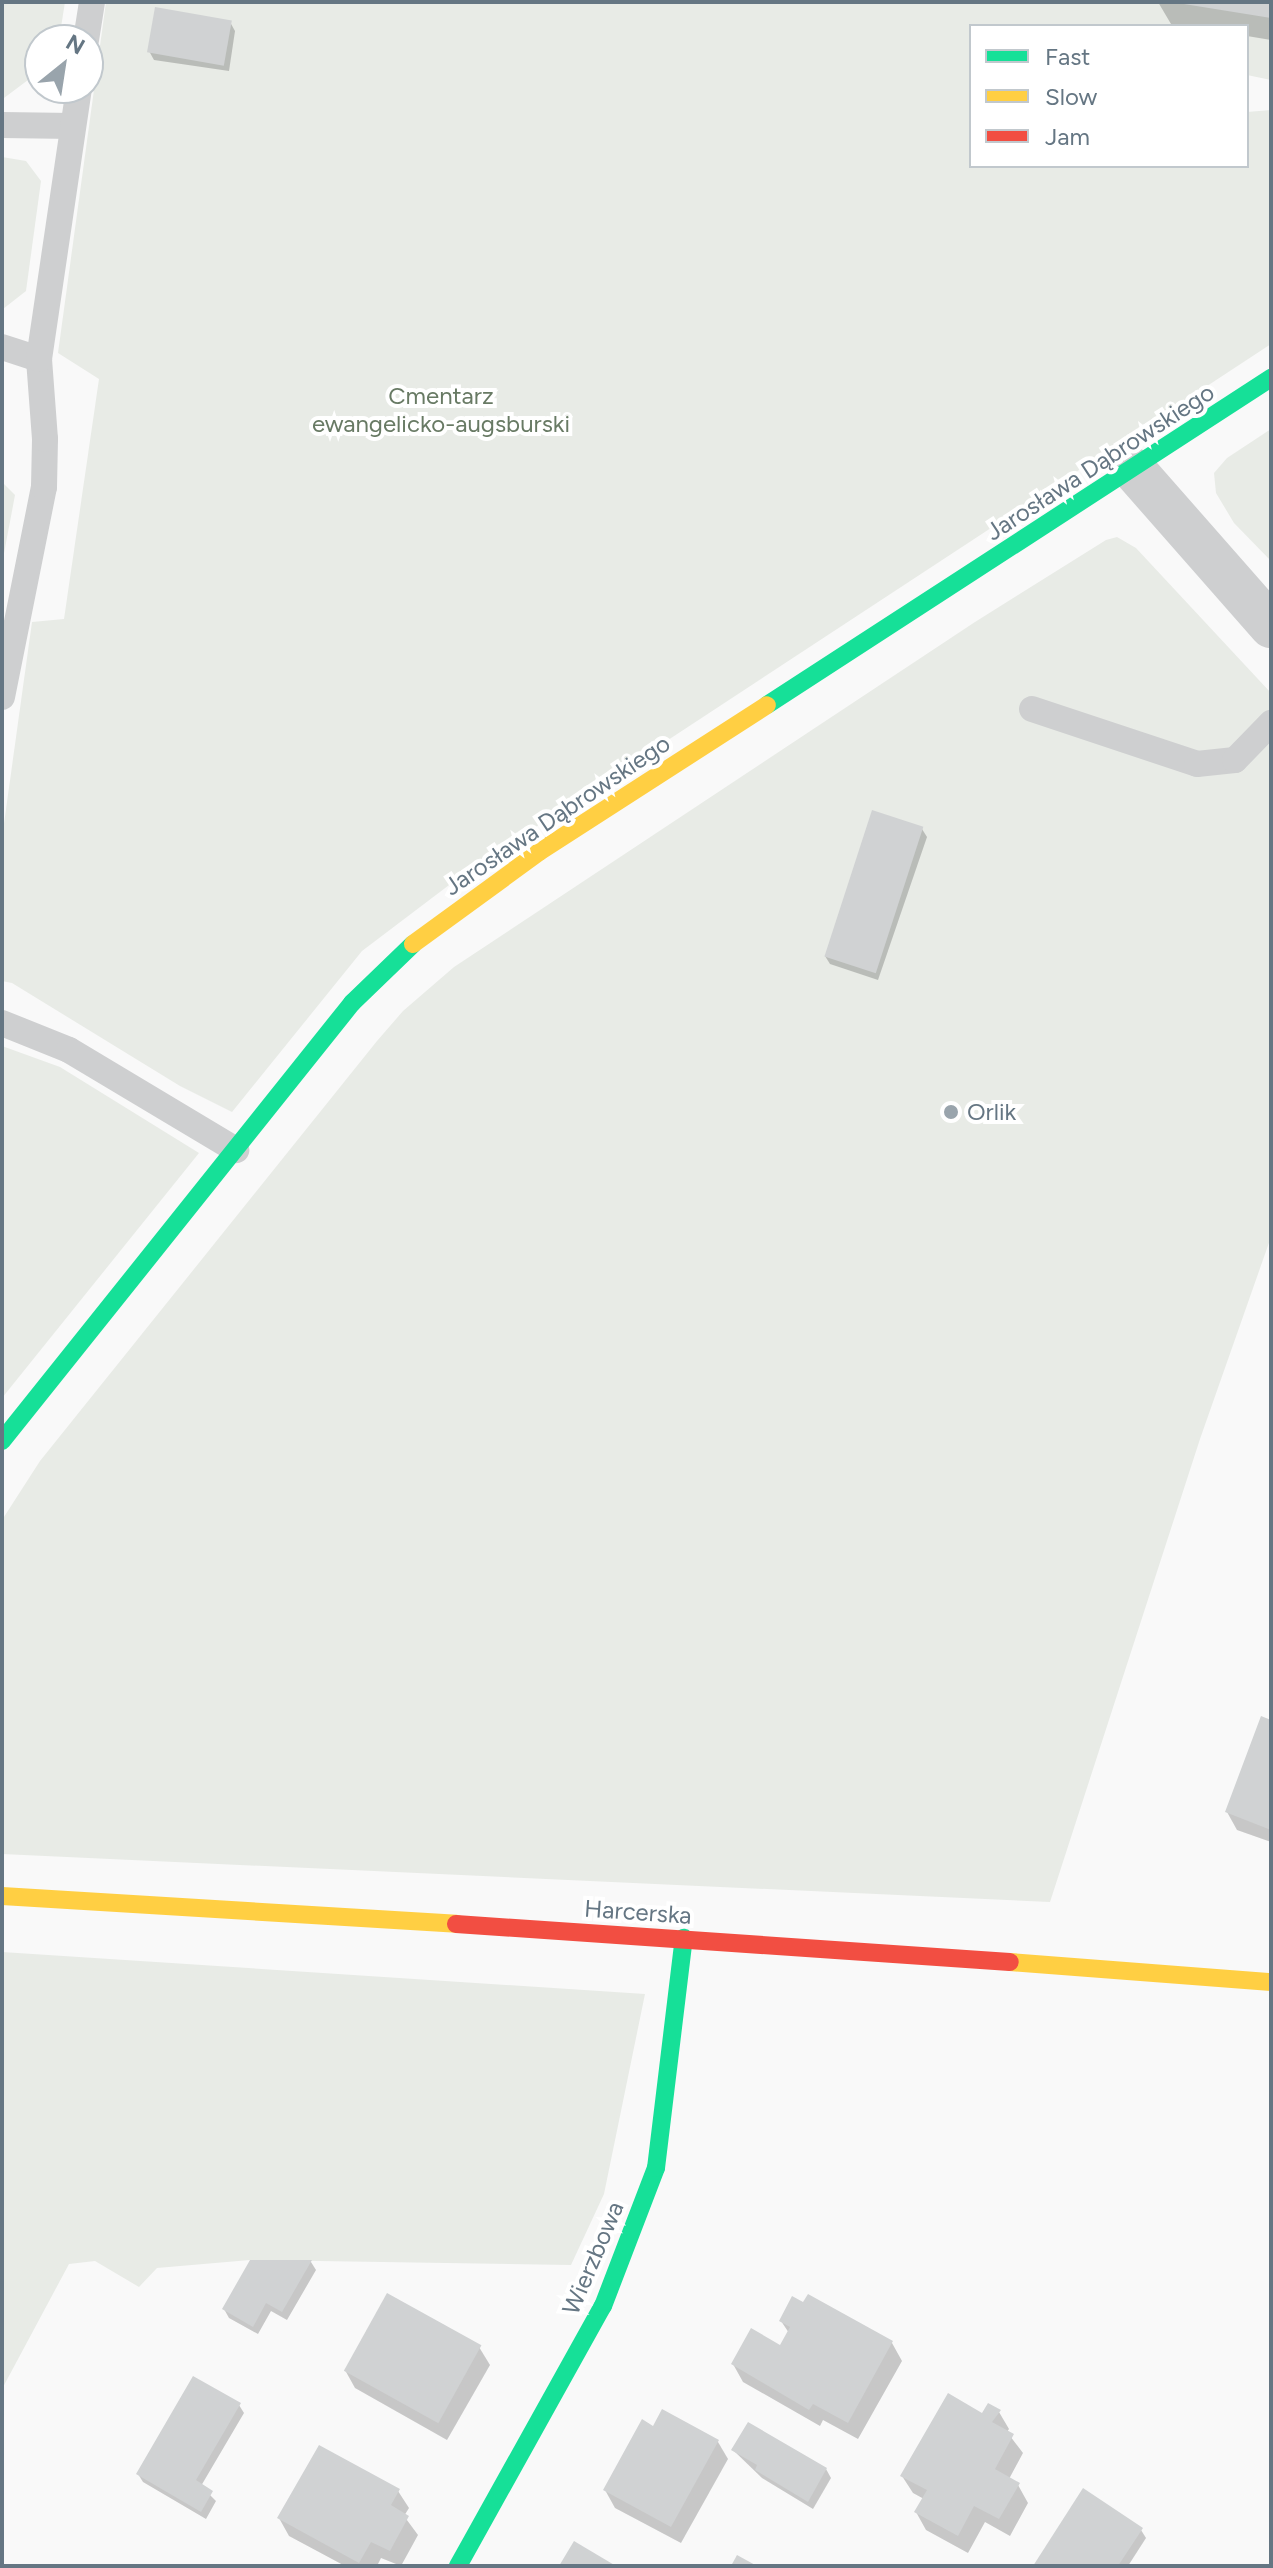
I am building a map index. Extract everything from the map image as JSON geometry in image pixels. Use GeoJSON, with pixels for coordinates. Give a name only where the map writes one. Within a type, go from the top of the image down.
{"type":"FeatureCollection","features":[{"type":"Feature","properties":{"kind":"street","name":"Jarosława Dąbrowskiego"},"geometry":{"type":"LineString","coordinates":[[2,1441],[352,1003],[391,962],[442,920],[539,852],[1134,470],[1271,378]]}},
{"type":"Feature","properties":{"kind":"street"},"geometry":{"type":"LineString","coordinates":[[1134,470],[1271,626]]}},
{"type":"Feature","properties":{"kind":"street","name":"Harcerska"},"geometry":{"type":"LineString","coordinates":[[2,1896],[684,1938],[1271,1982]]}},
{"type":"Feature","properties":{"kind":"street","name":"Wierzbowa"},"geometry":{"type":"LineString","coordinates":[[458,2566],[603,2306],[656,2168],[684,1938]]}},
{"type":"Feature","properties":{"kind":"lane"},"geometry":{"type":"LineString","coordinates":[[89,24],[92,2]]}},
{"type":"Feature","properties":{"kind":"lane"},"geometry":{"type":"LineString","coordinates":[[2,697],[44,487],[45,439],[39,359],[76,104]]}},
{"type":"Feature","properties":{"kind":"lane"},"geometry":{"type":"LineString","coordinates":[[2,125],[73,126]]}},
{"type":"Feature","properties":{"kind":"lane"},"geometry":{"type":"LineString","coordinates":[[2,347],[39,359]]}},
{"type":"Feature","properties":{"kind":"lane"},"geometry":{"type":"LineString","coordinates":[[1032,709],[1197,764],[1217,765],[1235,760],[1271,723]]}},
{"type":"Feature","properties":{"kind":"lane"},"geometry":{"type":"LineString","coordinates":[[2,1023],[69,1050],[236,1150]]}},
{"type":"Feature","properties":{"kind":"green space"},"geometry":{"type":"Polygon","coordinates":[[[2,2],[65,2],[62,24],[24,24],[24,83],[4,98],[2,2]]]}},
{"type":"Feature","properties":{"kind":"green space","name":"Cmentarz ewangelicko-augsburski"},"geometry":{"type":"Polygon","coordinates":[[[106,2],[1271,2],[1271,80],[1249,75],[1249,24],[969,24],[969,168],[1249,168],[1249,112],[1271,110],[1271,344],[461,876],[362,951],[232,1112],[180,1086],[12,983],[2,981],[2,838],[32,622],[64,619],[99,379],[58,353],[92,104],[104,104],[103,24],[106,2]]]}},
{"type":"Feature","properties":{"kind":"green space"},"geometry":{"type":"Polygon","coordinates":[[[2,157],[26,161],[41,181],[26,291],[3,309],[2,157]]]}},
{"type":"Feature","properties":{"kind":"green space"},"geometry":{"type":"Polygon","coordinates":[[[1271,429],[1271,561],[1234,523],[1216,493],[1214,473],[1227,458],[1271,429]]]}},
{"type":"Feature","properties":{"kind":"green space"},"geometry":{"type":"Polygon","coordinates":[[[2,482],[15,495],[2,564],[2,482]]]}},
{"type":"Feature","properties":{"kind":"green space"},"geometry":{"type":"Polygon","coordinates":[[[1117,537],[1136,548],[1271,693],[1271,1237],[1200,1439],[1050,1902],[2,1854],[2,1520],[40,1461],[377,1041],[403,1011],[454,967],[975,622],[1106,540],[1117,537]]]}},
{"type":"Feature","properties":{"kind":"green space"},"geometry":{"type":"Polygon","coordinates":[[[2,1046],[60,1067],[199,1153],[2,1398],[2,1046]]]}},
{"type":"Feature","properties":{"kind":"green space"},"geometry":{"type":"Polygon","coordinates":[[[2,1952],[645,1994],[604,2194],[571,2265],[250,2260],[157,2268],[139,2287],[95,2261],[69,2264],[2,2389],[2,1952]]]}},
{"type":"Feature","properties":{"kind":"building"},"geometry":{"type":"Polygon","coordinates":[[[1271,2],[1271,18],[1184,4],[1271,2]]]}},
{"type":"Feature","properties":{"kind":"building"},"geometry":{"type":"Polygon","coordinates":[[[155,7],[232,21],[224,66],[147,52],[155,7]]]}},
{"type":"Feature","properties":{"kind":"building"},"geometry":{"type":"Polygon","coordinates":[[[872,810],[923,827],[876,973],[824,956],[872,810]]]}},
{"type":"Feature","properties":{"kind":"building"},"geometry":{"type":"Polygon","coordinates":[[[1261,1716],[1271,1720],[1271,1830],[1225,1812],[1261,1716]]]}},
{"type":"Feature","properties":{"kind":"building"},"geometry":{"type":"Polygon","coordinates":[[[250,2260],[312,2260],[282,2312],[266,2303],[253,2327],[222,2309],[250,2260]]]}},
{"type":"Feature","properties":{"kind":"building"},"geometry":{"type":"Polygon","coordinates":[[[387,2293],[481,2345],[438,2423],[344,2371],[387,2293]]]}},
{"type":"Feature","properties":{"kind":"building"},"geometry":{"type":"Polygon","coordinates":[[[808,2294],[893,2341],[848,2423],[813,2404],[809,2410],[731,2364],[751,2328],[780,2345],[790,2327],[779,2321],[792,2296],[803,2302],[808,2294]]]}},
{"type":"Feature","properties":{"kind":"building"},"geometry":{"type":"Polygon","coordinates":[[[193,2376],[241,2403],[196,2480],[213,2491],[201,2512],[136,2474],[193,2376]]]}},
{"type":"Feature","properties":{"kind":"building"},"geometry":{"type":"Polygon","coordinates":[[[948,2393],[982,2413],[988,2403],[1001,2410],[992,2422],[1014,2434],[995,2469],[1020,2483],[999,2519],[974,2506],[958,2536],[914,2512],[927,2490],[900,2476],[948,2393]]]}},
{"type":"Feature","properties":{"kind":"building"},"geometry":{"type":"Polygon","coordinates":[[[662,2409],[719,2440],[671,2527],[603,2490],[642,2419],[653,2426],[662,2409]]]}},
{"type":"Feature","properties":{"kind":"building"},"geometry":{"type":"Polygon","coordinates":[[[748,2422],[827,2468],[808,2502],[755,2470],[757,2465],[731,2450],[748,2422]]]}},
{"type":"Feature","properties":{"kind":"building"},"geometry":{"type":"Polygon","coordinates":[[[319,2445],[400,2489],[391,2505],[409,2516],[390,2551],[371,2542],[359,2563],[277,2518],[319,2445]]]}},
{"type":"Feature","properties":{"kind":"building"},"geometry":{"type":"Polygon","coordinates":[[[1083,2488],[1143,2528],[1118,2566],[1033,2566],[1083,2488]]]}},
{"type":"Feature","properties":{"kind":"building"},"geometry":{"type":"Polygon","coordinates":[[[574,2541],[616,2566],[559,2566],[574,2541]]]}},
{"type":"Feature","properties":{"kind":"building"},"geometry":{"type":"Polygon","coordinates":[[[737,2555],[757,2566],[731,2566],[737,2555]]]}},
{"type":"Feature","properties":{"kind":"traffic: fast"},"geometry":{"type":"LineString","coordinates":[[767,705],[1271,378]]}},
{"type":"Feature","properties":{"kind":"traffic: fast"},"geometry":{"type":"LineString","coordinates":[[2,1441],[352,1003],[413,944]]}},
{"type":"Feature","properties":{"kind":"traffic: fast"},"geometry":{"type":"LineString","coordinates":[[458,2566],[603,2306],[656,2168],[684,1938]]}},
{"type":"Feature","properties":{"kind":"traffic: slow"},"geometry":{"type":"LineString","coordinates":[[413,944],[539,852],[767,705]]}},
{"type":"Feature","properties":{"kind":"traffic: slow"},"geometry":{"type":"LineString","coordinates":[[2,1896],[456,1924]]}},
{"type":"Feature","properties":{"kind":"traffic: slow"},"geometry":{"type":"LineString","coordinates":[[1010,1962],[1271,1982]]}},
{"type":"Feature","properties":{"kind":"traffic: jam"},"geometry":{"type":"LineString","coordinates":[[456,1924],[1010,1962]]}},
{"type":"Feature","properties":{"kind":"place","name":"Orlik"},"geometry":{"type":"Point","coordinates":[951,1112]}}]}
